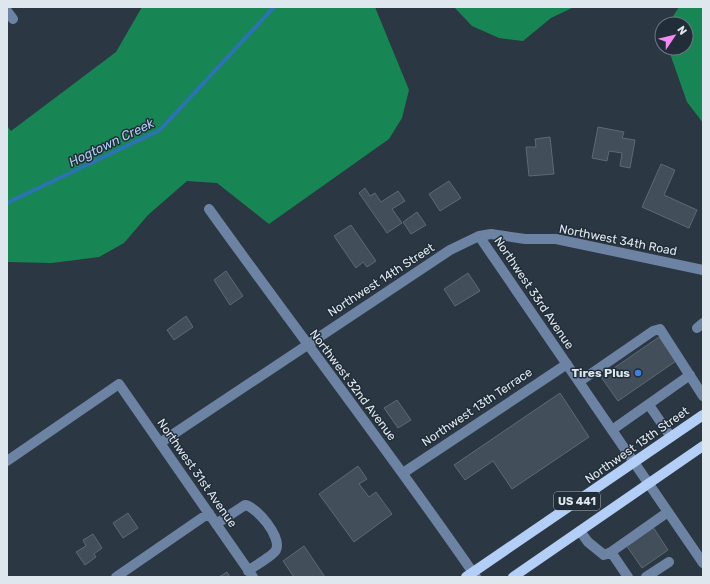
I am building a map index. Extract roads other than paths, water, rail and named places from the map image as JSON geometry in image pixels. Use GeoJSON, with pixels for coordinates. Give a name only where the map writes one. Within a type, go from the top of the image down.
{"type":"FeatureCollection","features":[{"type":"Feature","properties":{"kind":"main road","name":"Northwest 13th Street"},"geometry":{"type":"LineString","coordinates":[[471,576],[703,415]]}},
{"type":"Feature","properties":{"kind":"main road","name":"US 441"},"geometry":{"type":"LineString","coordinates":[[513,577],[703,446]]}},
{"type":"Feature","properties":{"kind":"street","name":"Northwest 32nd Avenue"},"geometry":{"type":"LineString","coordinates":[[209,209],[306,345],[403,473],[471,576]]}},
{"type":"Feature","properties":{"kind":"street","name":"Northwest 34th Road"},"geometry":{"type":"LineString","coordinates":[[479,236],[491,234],[525,239],[556,239],[703,270]]}},
{"type":"Feature","properties":{"kind":"street","name":"Northwest 14th Street"},"geometry":{"type":"LineString","coordinates":[[160,443],[450,250],[479,236]]}},
{"type":"Feature","properties":{"kind":"street","name":"Northwest 33rd Avenue"},"geometry":{"type":"LineString","coordinates":[[479,236],[703,563]]}},
{"type":"Feature","properties":{"kind":"street"},"geometry":{"type":"LineString","coordinates":[[579,382],[653,331],[660,329],[703,396]]}},
{"type":"Feature","properties":{"kind":"street","name":"Northwest 13th Terrace"},"geometry":{"type":"LineString","coordinates":[[403,473],[567,364]]}},
{"type":"Feature","properties":{"kind":"street"},"geometry":{"type":"LineString","coordinates":[[612,430],[690,375]]}},
{"type":"Feature","properties":{"kind":"street","name":"Northwest 31st Avenue"},"geometry":{"type":"LineString","coordinates":[[7,461],[119,384],[250,574]]}},
{"type":"Feature","properties":{"kind":"street"},"geometry":{"type":"LineString","coordinates":[[649,405],[670,437]]}},
{"type":"Feature","properties":{"kind":"street"},"geometry":{"type":"LineString","coordinates":[[216,524],[245,505],[252,506],[273,532],[277,539],[276,551],[250,574]]}},
{"type":"Feature","properties":{"kind":"street"},"geometry":{"type":"LineString","coordinates":[[580,531],[598,551],[604,555],[611,552],[668,512]]}},
{"type":"Feature","properties":{"kind":"street"},"geometry":{"type":"LineString","coordinates":[[116,577],[209,513]]}},
{"type":"Feature","properties":{"kind":"street"},"geometry":{"type":"LineString","coordinates":[[611,552],[628,577]]}},
{"type":"Feature","properties":{"kind":"street"},"geometry":{"type":"LineString","coordinates":[[646,577],[669,562]]}},
{"type":"Feature","properties":{"kind":"waterway","name":"Hogtown Creek"},"geometry":{"type":"LineString","coordinates":[[7,203],[160,130],[274,7]]}},
{"type":"Feature","properties":{"kind":"place","name":"Tires Plus"},"geometry":{"type":"Point","coordinates":[638,373]}}]}
